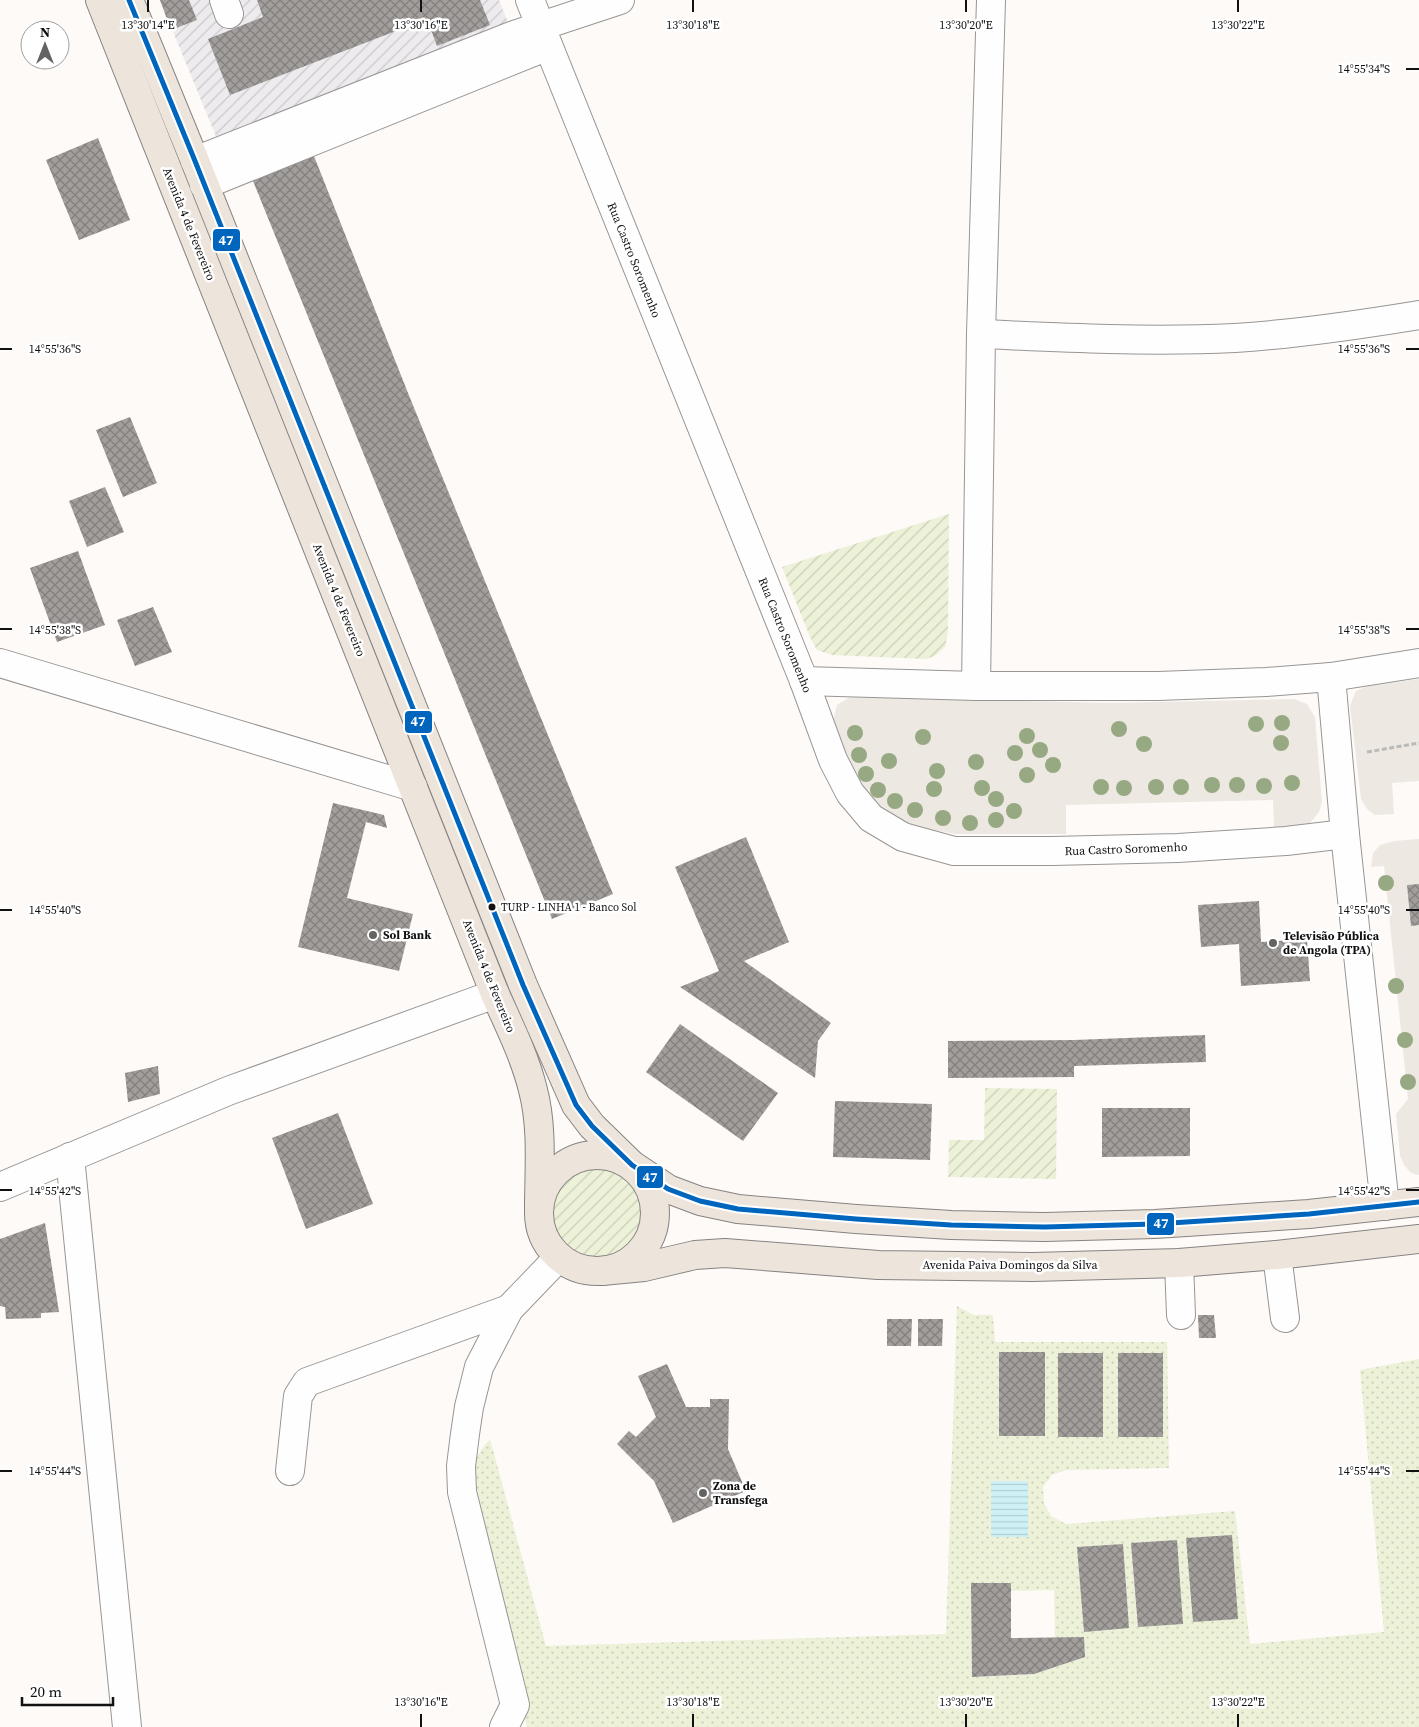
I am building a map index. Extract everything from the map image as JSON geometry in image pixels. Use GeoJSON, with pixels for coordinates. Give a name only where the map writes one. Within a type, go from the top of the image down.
{"type":"FeatureCollection","features":[{"type":"Feature","properties":{"kind":"main road","name":"Avenida 4 de Fevereiro"},"geometry":{"type":"LineString","coordinates":[[100,0],[495,994],[516,1042],[533,1091],[539,1132],[539,1208]]}},
{"type":"Feature","properties":{"kind":"main road"},"geometry":{"type":"LineString","coordinates":[[129,0],[523,985],[560,1070],[576,1105],[592,1126],[632,1165],[643,1177],[651,1191],[655,1206],[655,1221],[651,1236],[643,1250],[631,1261],[618,1268],[587,1271],[572,1266],[559,1257],[549,1247],[542,1235],[539,1222],[542,1193],[549,1180],[560,1168],[573,1160],[603,1155],[632,1165],[668,1189],[700,1201],[738,1209],[942,1225],[1045,1227],[1156,1224],[1309,1214],[1419,1202]]}},
{"type":"Feature","properties":{"kind":"main road","name":"Avenida Paiva Domingos da Silva"},"geometry":{"type":"LineString","coordinates":[[602,1271],[644,1267],[695,1255],[725,1253],[878,1265],[1033,1267],[1178,1263],[1277,1255],[1419,1239]]}},
{"type":"Feature","properties":{"kind":"street","name":"Rua Castro Soromenho"},"geometry":{"type":"LineString","coordinates":[[530,0],[804,681],[833,760],[850,793],[871,818],[903,837],[954,851],[1178,848],[1286,841],[1345,834]]}},
{"type":"Feature","properties":{"kind":"street"},"geometry":{"type":"LineString","coordinates":[[199,173],[544,36],[620,0]]}},
{"type":"Feature","properties":{"kind":"street"},"geometry":{"type":"LineString","coordinates":[[976,686],[981,334],[991,0]]}},
{"type":"Feature","properties":{"kind":"street"},"geometry":{"type":"LineString","coordinates":[[981,334],[1106,340],[1234,338],[1333,329],[1419,316]]}},
{"type":"Feature","properties":{"kind":"street"},"geometry":{"type":"LineString","coordinates":[[0,663],[414,787]]}},
{"type":"Feature","properties":{"kind":"street"},"geometry":{"type":"LineString","coordinates":[[804,681],[976,686],[1158,686],[1266,682],[1331,677],[1419,663]]}},
{"type":"Feature","properties":{"kind":"street"},"geometry":{"type":"LineString","coordinates":[[1331,677],[1345,834],[1385,1206]]}},
{"type":"Feature","properties":{"kind":"street"},"geometry":{"type":"LineString","coordinates":[[0,1186],[228,1091],[495,994]]}},
{"type":"Feature","properties":{"kind":"street"},"geometry":{"type":"LineString","coordinates":[[70,1157],[127,1727]]}},
{"type":"Feature","properties":{"kind":"street"},"geometry":{"type":"LineString","coordinates":[[1277,1255],[1285,1318]]}},
{"type":"Feature","properties":{"kind":"street"},"geometry":{"type":"LineString","coordinates":[[504,1727],[515,1705],[462,1492],[461,1466],[469,1407],[479,1367],[509,1309],[559,1257]]}},
{"type":"Feature","properties":{"kind":"street"},"geometry":{"type":"LineString","coordinates":[[1178,1263],[1181,1315]]}},
{"type":"Feature","properties":{"kind":"street"},"geometry":{"type":"LineString","coordinates":[[290,1471],[298,1396],[307,1382],[509,1309]]}},
{"type":"Feature","properties":{"kind":"path"},"geometry":{"type":"LineString","coordinates":[[1366,752],[1419,743]]}},
{"type":"Feature","properties":{"kind":"shaded area"},"geometry":{"type":"Polygon","coordinates":[[[160,0],[499,0],[519,50],[217,139],[160,0]]]}},
{"type":"Feature","properties":{"kind":"shaded area"},"geometry":{"type":"Polygon","coordinates":[[[1419,679],[1419,781],[1392,783],[1394,814],[1375,815],[1367,809],[1361,799],[1350,706],[1356,691],[1368,686],[1419,679]]]}},
{"type":"Feature","properties":{"kind":"shaded area"},"geometry":{"type":"Polygon","coordinates":[[[866,695],[1110,703],[1294,699],[1307,704],[1315,717],[1322,802],[1319,812],[1310,823],[1293,828],[1274,829],[1273,800],[1066,805],[1066,834],[956,834],[923,828],[901,821],[880,808],[862,791],[837,737],[834,718],[837,705],[848,698],[866,695]]]}},
{"type":"Feature","properties":{"kind":"shaded area"},"geometry":{"type":"Polygon","coordinates":[[[1419,839],[1419,1175],[1411,1173],[1404,1165],[1400,1155],[1396,1114],[1408,1099],[1384,866],[1371,867],[1373,853],[1380,845],[1395,841],[1419,839]]]}},
{"type":"Feature","properties":{"kind":"green space"},"geometry":{"type":"Polygon","coordinates":[[[949,514],[948,632],[945,647],[935,656],[926,659],[832,655],[817,650],[782,567],[949,514]]]}},
{"type":"Feature","properties":{"kind":"green space"},"geometry":{"type":"Polygon","coordinates":[[[985,1088],[1057,1089],[1056,1179],[948,1177],[949,1140],[984,1140],[985,1088]]]}},
{"type":"Feature","properties":{"kind":"green space"},"geometry":{"type":"Polygon","coordinates":[[[599,1166],[617,1170],[632,1180],[642,1195],[646,1213],[642,1231],[632,1246],[617,1256],[599,1260],[581,1256],[566,1246],[556,1231],[552,1213],[556,1195],[566,1180],[581,1170],[599,1166]]]}},
{"type":"Feature","properties":{"kind":"green space"},"geometry":{"type":"Polygon","coordinates":[[[957,1306],[974,1315],[993,1315],[995,1342],[1167,1342],[1169,1468],[1066,1470],[1052,1475],[1043,1487],[1044,1503],[1051,1516],[1066,1524],[1235,1511],[1250,1644],[1384,1632],[1360,1370],[1419,1359],[1419,1727],[527,1727],[469,1494],[476,1459],[490,1439],[546,1646],[946,1634],[957,1306]],[[1010,1583],[971,1584],[972,1677],[1034,1674],[1085,1657],[1084,1637],[1055,1638],[1054,1590],[1010,1591],[1010,1583]]]}},
{"type":"Feature","properties":{"kind":"water"},"geometry":{"type":"Polygon","coordinates":[[[991,1481],[1028,1481],[1028,1537],[991,1537],[991,1481]]]}},
{"type":"Feature","properties":{"kind":"building"},"geometry":{"type":"Polygon","coordinates":[[[160,0],[189,0],[197,20],[171,30],[160,0]]]}},
{"type":"Feature","properties":{"kind":"building"},"geometry":{"type":"Polygon","coordinates":[[[257,0],[480,0],[490,25],[437,46],[427,19],[230,95],[208,39],[263,17],[257,0]]]}},
{"type":"Feature","properties":{"kind":"building"},"geometry":{"type":"Polygon","coordinates":[[[98,138],[130,220],[79,240],[46,160],[98,138]]]}},
{"type":"Feature","properties":{"kind":"building"},"geometry":{"type":"Polygon","coordinates":[[[312,151],[410,398],[613,894],[552,919],[251,176],[312,151]]]}},
{"type":"Feature","properties":{"kind":"building"},"geometry":{"type":"Polygon","coordinates":[[[130,417],[157,483],[123,497],[96,430],[130,417]]]}},
{"type":"Feature","properties":{"kind":"building"},"geometry":{"type":"Polygon","coordinates":[[[105,487],[124,532],[87,547],[69,501],[105,487]]]}},
{"type":"Feature","properties":{"kind":"building"},"geometry":{"type":"Polygon","coordinates":[[[78,551],[105,625],[57,642],[30,568],[78,551]]]}},
{"type":"Feature","properties":{"kind":"building"},"geometry":{"type":"Polygon","coordinates":[[[153,607],[172,652],[135,666],[117,620],[153,607]]]}},
{"type":"Feature","properties":{"kind":"building"},"geometry":{"type":"Polygon","coordinates":[[[333,803],[384,815],[387,828],[366,822],[347,898],[413,914],[399,971],[298,947],[333,803]]]}},
{"type":"Feature","properties":{"kind":"building"},"geometry":{"type":"Polygon","coordinates":[[[746,837],[789,942],[744,961],[831,1023],[818,1041],[815,1078],[680,987],[719,971],[675,867],[746,837]]]}},
{"type":"Feature","properties":{"kind":"building"},"geometry":{"type":"Polygon","coordinates":[[[1419,884],[1419,925],[1411,926],[1407,885],[1419,884]]]}},
{"type":"Feature","properties":{"kind":"building","name":"Televisão Pública de Angola (TPA)"},"geometry":{"type":"Polygon","coordinates":[[[1259,901],[1261,942],[1307,939],[1310,981],[1241,986],[1239,944],[1201,947],[1198,905],[1259,901]]]}},
{"type":"Feature","properties":{"kind":"building"},"geometry":{"type":"Polygon","coordinates":[[[680,1024],[778,1093],[743,1141],[646,1072],[680,1024]]]}},
{"type":"Feature","properties":{"kind":"building"},"geometry":{"type":"Polygon","coordinates":[[[1205,1035],[1206,1062],[1074,1066],[1074,1077],[948,1078],[948,1041],[1074,1040],[1205,1035]]]}},
{"type":"Feature","properties":{"kind":"building"},"geometry":{"type":"Polygon","coordinates":[[[158,1066],[160,1094],[128,1102],[125,1073],[158,1066]]]}},
{"type":"Feature","properties":{"kind":"building"},"geometry":{"type":"Polygon","coordinates":[[[835,1101],[932,1104],[930,1160],[833,1157],[835,1101]]]}},
{"type":"Feature","properties":{"kind":"building"},"geometry":{"type":"Polygon","coordinates":[[[1102,1108],[1190,1108],[1190,1156],[1102,1157],[1102,1108]]]}},
{"type":"Feature","properties":{"kind":"building"},"geometry":{"type":"Polygon","coordinates":[[[338,1113],[373,1204],[306,1229],[272,1138],[338,1113]]]}},
{"type":"Feature","properties":{"kind":"building"},"geometry":{"type":"Polygon","coordinates":[[[45,1223],[59,1312],[41,1313],[41,1318],[6,1319],[5,1307],[0,1306],[0,1239],[45,1223]]]}},
{"type":"Feature","properties":{"kind":"building"},"geometry":{"type":"Polygon","coordinates":[[[1198,1315],[1214,1315],[1216,1338],[1199,1338],[1198,1315]]]}},
{"type":"Feature","properties":{"kind":"building"},"geometry":{"type":"Polygon","coordinates":[[[887,1319],[912,1319],[911,1346],[887,1346],[887,1319]]]}},
{"type":"Feature","properties":{"kind":"building"},"geometry":{"type":"Polygon","coordinates":[[[918,1319],[943,1319],[942,1346],[918,1346],[918,1319]]]}},
{"type":"Feature","properties":{"kind":"building"},"geometry":{"type":"Polygon","coordinates":[[[999,1352],[1045,1352],[1045,1436],[999,1436],[999,1352]]]}},
{"type":"Feature","properties":{"kind":"building"},"geometry":{"type":"Polygon","coordinates":[[[1058,1353],[1103,1353],[1103,1437],[1058,1437],[1058,1353]]]}},
{"type":"Feature","properties":{"kind":"building"},"geometry":{"type":"Polygon","coordinates":[[[1118,1353],[1163,1353],[1163,1437],[1118,1437],[1118,1353]]]}},
{"type":"Feature","properties":{"kind":"building"},"geometry":{"type":"Polygon","coordinates":[[[667,1364],[686,1407],[710,1407],[710,1399],[729,1399],[728,1449],[746,1491],[673,1523],[654,1481],[617,1444],[629,1431],[636,1437],[656,1417],[638,1376],[667,1364]]]}},
{"type":"Feature","properties":{"kind":"building"},"geometry":{"type":"Polygon","coordinates":[[[1232,1535],[1238,1619],[1193,1622],[1186,1538],[1232,1535]]]}},
{"type":"Feature","properties":{"kind":"building"},"geometry":{"type":"Polygon","coordinates":[[[1177,1540],[1183,1624],[1138,1627],[1131,1543],[1177,1540]]]}},
{"type":"Feature","properties":{"kind":"building"},"geometry":{"type":"Polygon","coordinates":[[[1123,1544],[1129,1628],[1084,1632],[1077,1547],[1123,1544]]]}},
{"type":"Feature","properties":{"kind":"building"},"geometry":{"type":"Polygon","coordinates":[[[971,1583],[1011,1583],[1011,1638],[1084,1637],[1085,1657],[1034,1674],[972,1677],[971,1583]]]}},
{"type":"Feature","properties":{"kind":"transit line","name":"47"},"geometry":{"type":"LineString","coordinates":[[129,0],[523,985],[576,1105],[592,1126],[632,1165],[668,1189],[700,1201],[738,1209],[951,1225],[1045,1227],[1155,1224],[1309,1214],[1419,1202]]}},
{"type":"Feature","properties":{"kind":"place","name":"TURP - LINHA 1 - Banco Sol"},"geometry":{"type":"Point","coordinates":[492,907]}},
{"type":"Feature","properties":{"kind":"place","name":"Sol Bank"},"geometry":{"type":"Point","coordinates":[373,935]}},
{"type":"Feature","properties":{"kind":"place","name":"Televisão Pública de Angola (TPA)"},"geometry":{"type":"Point","coordinates":[1273,943]}},
{"type":"Feature","properties":{"kind":"place","name":"Zona de Transfega"},"geometry":{"type":"Point","coordinates":[703,1493]}}]}
